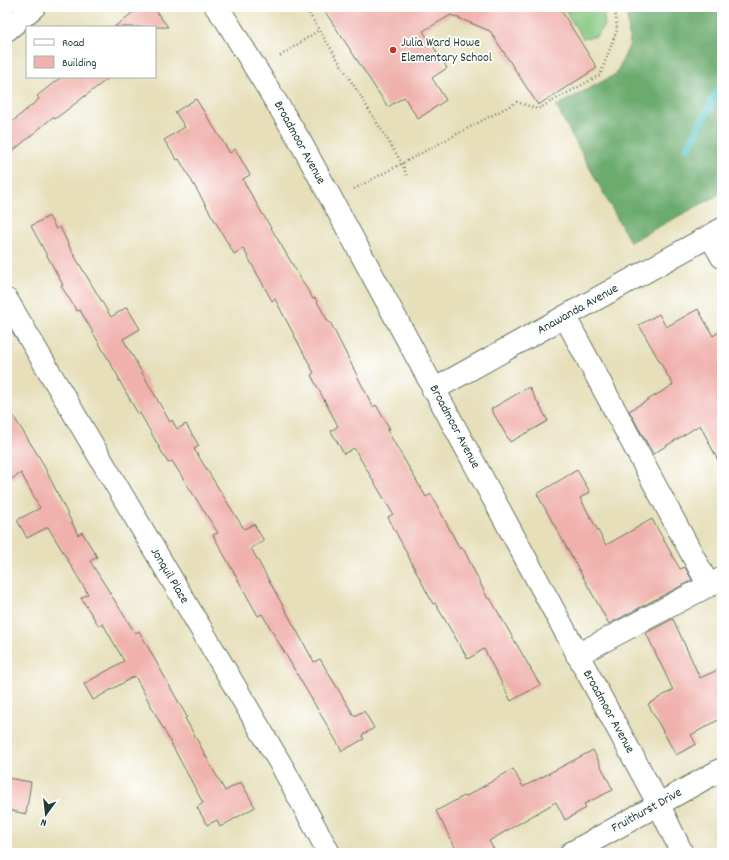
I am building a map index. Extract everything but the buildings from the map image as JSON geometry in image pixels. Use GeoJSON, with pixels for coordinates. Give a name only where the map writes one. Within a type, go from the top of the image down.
{"type":"FeatureCollection","features":[{"type":"Feature","properties":{"kind":"street"},"geometry":{"type":"LineString","coordinates":[[7,30],[34,7]]}},
{"type":"Feature","properties":{"kind":"street","name":"Broadmoor Avenue"},"geometry":{"type":"LineString","coordinates":[[216,7],[226,20],[300,141],[433,390],[659,805],[682,853]]}},
{"type":"Feature","properties":{"kind":"street"},"geometry":{"type":"LineString","coordinates":[[716,233],[722,257]]}},
{"type":"Feature","properties":{"kind":"street","name":"Anawanda Avenue"},"geometry":{"type":"LineString","coordinates":[[433,390],[716,233]]}},
{"type":"Feature","properties":{"kind":"street","name":"Jonquil Place"},"geometry":{"type":"LineString","coordinates":[[7,300],[283,768],[329,853]]}},
{"type":"Feature","properties":{"kind":"street"},"geometry":{"type":"LineString","coordinates":[[565,317],[716,582],[577,655]]}},
{"type":"Feature","properties":{"kind":"street","name":"Fruithurst Drive"},"geometry":{"type":"LineString","coordinates":[[571,853],[722,769]]}},
{"type":"Feature","properties":{"kind":"path"},"geometry":{"type":"LineString","coordinates":[[305,7],[402,163],[406,176]]}},
{"type":"Feature","properties":{"kind":"path"},"geometry":{"type":"LineString","coordinates":[[354,190],[517,102],[538,109],[600,75],[617,30],[615,7]]}},
{"type":"Feature","properties":{"kind":"path"},"geometry":{"type":"LineString","coordinates":[[280,56],[319,30]]}},
{"type":"Feature","properties":{"kind":"green space"},"geometry":{"type":"Polygon","coordinates":[[[563,7],[600,7],[603,11],[605,24],[597,36],[583,39],[563,7]]]}},
{"type":"Feature","properties":{"kind":"green space"},"geometry":{"type":"Polygon","coordinates":[[[626,7],[722,7],[722,193],[630,242],[556,106],[616,74],[630,44],[626,7]]]}},
{"type":"Feature","properties":{"kind":"waterway"},"geometry":{"type":"LineString","coordinates":[[688,148],[722,83]]}},
{"type":"Feature","properties":{"kind":"place","name":"Julia Ward Howe Elementary School"},"geometry":{"type":"Point","coordinates":[393,50]}}]}
